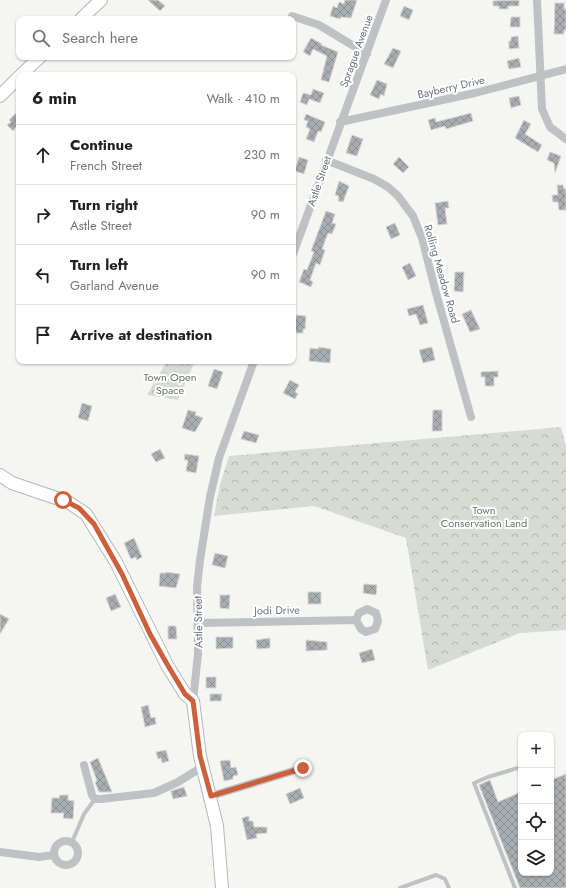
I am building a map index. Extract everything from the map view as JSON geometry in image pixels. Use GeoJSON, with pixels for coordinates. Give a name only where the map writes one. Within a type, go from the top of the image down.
{"type":"FeatureCollection","features":[{"type":"Feature","properties":{"kind":"street"},"geometry":{"type":"LineString","coordinates":[[84,16],[101,0]]}},
{"type":"Feature","properties":{"kind":"street","name":"Sprague Avenue"},"geometry":{"type":"LineString","coordinates":[[346,109],[386,0]]}},
{"type":"Feature","properties":{"kind":"street"},"geometry":{"type":"LineString","coordinates":[[537,0],[539,76],[544,116],[553,130],[566,139]]}},
{"type":"Feature","properties":{"kind":"street"},"geometry":{"type":"LineString","coordinates":[[296,17],[319,25],[367,54]]}},
{"type":"Feature","properties":{"kind":"street"},"geometry":{"type":"LineString","coordinates":[[26,72],[37,60]]}},
{"type":"Feature","properties":{"kind":"street","name":"Bayberry Drive"},"geometry":{"type":"LineString","coordinates":[[340,122],[469,94],[566,69]]}},
{"type":"Feature","properties":{"kind":"street"},"geometry":{"type":"LineString","coordinates":[[0,96],[16,83]]}},
{"type":"Feature","properties":{"kind":"street","name":"Astle Street"},"geometry":{"type":"LineString","coordinates":[[296,245],[326,160],[346,109]]}},
{"type":"Feature","properties":{"kind":"street","name":"Rolling Meadow Road"},"geometry":{"type":"LineString","coordinates":[[326,160],[374,179],[388,187],[398,196],[413,216],[422,238],[471,417]]}},
{"type":"Feature","properties":{"kind":"street","name":"Astle Street"},"geometry":{"type":"LineString","coordinates":[[222,888],[218,833],[211,796],[202,767],[193,701],[198,654],[197,587],[210,497],[219,458],[253,364]]}},
{"type":"Feature","properties":{"kind":"street"},"geometry":{"type":"LineString","coordinates":[[0,475],[12,482],[68,502],[86,514],[116,562],[167,664],[185,694],[193,701]]}},
{"type":"Feature","properties":{"kind":"street","name":"Jodi Drive"},"geometry":{"type":"LineString","coordinates":[[198,623],[356,620]]}},
{"type":"Feature","properties":{"kind":"street"},"geometry":{"type":"LineString","coordinates":[[84,765],[92,795],[95,799],[119,799],[154,793],[178,782],[202,767]]}},
{"type":"Feature","properties":{"kind":"street"},"geometry":{"type":"LineString","coordinates":[[211,796],[303,768]]}},
{"type":"Feature","properties":{"kind":"street"},"geometry":{"type":"LineString","coordinates":[[60,842],[72,842],[79,851],[75,862],[68,865],[61,864],[54,855],[55,848],[60,842]]}},
{"type":"Feature","properties":{"kind":"street"},"geometry":{"type":"LineString","coordinates":[[0,852],[39,857],[54,855]]}},
{"type":"Feature","properties":{"kind":"lane"},"geometry":{"type":"LineString","coordinates":[[516,888],[474,783],[518,768]]}},
{"type":"Feature","properties":{"kind":"lane"},"geometry":{"type":"LineString","coordinates":[[72,842],[84,814],[95,799]]}},
{"type":"Feature","properties":{"kind":"lane"},"geometry":{"type":"LineString","coordinates":[[400,888],[436,875],[445,879],[449,888]]}},
{"type":"Feature","properties":{"kind":"green space","name":"Town Open Space"},"geometry":{"type":"Polygon","coordinates":[[[165,364],[194,364],[178,400],[147,395],[165,364]]]}},
{"type":"Feature","properties":{"kind":"green space","name":"Town Conservation Land"},"geometry":{"type":"Polygon","coordinates":[[[561,427],[566,447],[566,630],[520,633],[428,670],[406,538],[314,506],[214,516],[220,485],[229,456],[561,427]]]}},
{"type":"Feature","properties":{"kind":"building"},"geometry":{"type":"Polygon","coordinates":[[[148,0],[158,0],[165,6],[160,11],[148,0]]]}},
{"type":"Feature","properties":{"kind":"building"},"geometry":{"type":"Polygon","coordinates":[[[345,0],[357,0],[351,18],[341,17],[340,19],[330,16],[333,6],[337,8],[339,2],[344,4],[345,0]]]}},
{"type":"Feature","properties":{"kind":"building"},"geometry":{"type":"Polygon","coordinates":[[[519,0],[519,6],[508,6],[508,9],[499,9],[499,6],[493,6],[493,1],[519,0]]]}},
{"type":"Feature","properties":{"kind":"building"},"geometry":{"type":"Polygon","coordinates":[[[555,3],[564,3],[564,9],[566,9],[566,30],[564,30],[564,34],[554,34],[555,3]]]}},
{"type":"Feature","properties":{"kind":"building"},"geometry":{"type":"Polygon","coordinates":[[[404,6],[413,10],[409,20],[400,16],[404,6]]]}},
{"type":"Feature","properties":{"kind":"building"},"geometry":{"type":"Polygon","coordinates":[[[511,17],[520,17],[520,27],[510,27],[511,17]]]}},
{"type":"Feature","properties":{"kind":"building"},"geometry":{"type":"Polygon","coordinates":[[[518,36],[519,48],[509,49],[509,41],[511,41],[511,37],[518,36]]]}},
{"type":"Feature","properties":{"kind":"building"},"geometry":{"type":"Polygon","coordinates":[[[311,38],[322,44],[321,45],[338,52],[329,82],[321,80],[327,56],[313,49],[310,56],[303,52],[311,38]]]}},
{"type":"Feature","properties":{"kind":"building"},"geometry":{"type":"Polygon","coordinates":[[[393,48],[401,51],[393,68],[384,64],[393,48]]]}},
{"type":"Feature","properties":{"kind":"building"},"geometry":{"type":"Polygon","coordinates":[[[519,58],[521,67],[509,69],[507,61],[519,58]]]}},
{"type":"Feature","properties":{"kind":"building"},"geometry":{"type":"Polygon","coordinates":[[[377,80],[387,84],[384,96],[381,94],[379,99],[370,95],[377,80]]]}},
{"type":"Feature","properties":{"kind":"building"},"geometry":{"type":"Polygon","coordinates":[[[313,89],[324,93],[320,103],[309,99],[307,105],[300,102],[303,93],[311,95],[313,89]]]}},
{"type":"Feature","properties":{"kind":"building"},"geometry":{"type":"Polygon","coordinates":[[[519,96],[521,105],[511,108],[509,98],[519,96]]]}},
{"type":"Feature","properties":{"kind":"building"},"geometry":{"type":"Polygon","coordinates":[[[16,113],[16,127],[13,131],[7,125],[11,122],[9,120],[16,113]]]}},
{"type":"Feature","properties":{"kind":"building"},"geometry":{"type":"Polygon","coordinates":[[[471,113],[473,121],[446,129],[445,126],[431,130],[428,120],[435,118],[436,122],[471,113]]]}},
{"type":"Feature","properties":{"kind":"building"},"geometry":{"type":"Polygon","coordinates":[[[306,114],[325,122],[321,132],[318,131],[314,142],[306,139],[310,129],[306,127],[308,121],[304,120],[306,114]]]}},
{"type":"Feature","properties":{"kind":"building"},"geometry":{"type":"Polygon","coordinates":[[[524,120],[531,124],[525,134],[542,145],[538,152],[515,138],[524,120]]]}},
{"type":"Feature","properties":{"kind":"building"},"geometry":{"type":"Polygon","coordinates":[[[352,135],[363,139],[357,156],[346,153],[352,135]]]}},
{"type":"Feature","properties":{"kind":"building"},"geometry":{"type":"Polygon","coordinates":[[[550,152],[561,156],[555,173],[554,163],[547,160],[550,152]]]}},
{"type":"Feature","properties":{"kind":"building"},"geometry":{"type":"Polygon","coordinates":[[[299,157],[308,160],[304,174],[296,171],[299,157]]]}},
{"type":"Feature","properties":{"kind":"building"},"geometry":{"type":"Polygon","coordinates":[[[399,157],[409,167],[403,173],[393,164],[399,157]]]}},
{"type":"Feature","properties":{"kind":"building"},"geometry":{"type":"Polygon","coordinates":[[[339,181],[349,186],[343,202],[338,201],[339,196],[335,195],[339,181]]]}},
{"type":"Feature","properties":{"kind":"building"},"geometry":{"type":"Polygon","coordinates":[[[557,185],[563,185],[564,189],[566,189],[566,210],[559,210],[558,202],[553,202],[552,195],[558,195],[557,185]]]}},
{"type":"Feature","properties":{"kind":"building"},"geometry":{"type":"Polygon","coordinates":[[[448,201],[449,208],[445,208],[447,224],[438,225],[435,203],[448,201]]]}},
{"type":"Feature","properties":{"kind":"building"},"geometry":{"type":"Polygon","coordinates":[[[326,211],[335,214],[332,223],[336,224],[332,234],[328,233],[322,249],[325,250],[320,265],[316,263],[310,280],[313,282],[311,287],[299,282],[304,269],[307,270],[314,252],[311,251],[326,211]]]}},
{"type":"Feature","properties":{"kind":"building"},"geometry":{"type":"Polygon","coordinates":[[[395,223],[400,235],[391,239],[386,227],[395,223]]]}},
{"type":"Feature","properties":{"kind":"building"},"geometry":{"type":"Polygon","coordinates":[[[410,263],[416,276],[408,280],[402,267],[410,263]]]}},
{"type":"Feature","properties":{"kind":"building"},"geometry":{"type":"Polygon","coordinates":[[[455,272],[464,272],[463,292],[454,291],[455,272]]]}},
{"type":"Feature","properties":{"kind":"building"},"geometry":{"type":"Polygon","coordinates":[[[423,305],[428,323],[420,325],[416,314],[409,316],[407,309],[423,305]]]}},
{"type":"Feature","properties":{"kind":"building"},"geometry":{"type":"Polygon","coordinates":[[[471,310],[480,329],[470,332],[462,314],[471,310]]]}},
{"type":"Feature","properties":{"kind":"building"},"geometry":{"type":"Polygon","coordinates":[[[296,315],[306,316],[305,329],[303,329],[303,333],[296,333],[296,315]]]}},
{"type":"Feature","properties":{"kind":"building"},"geometry":{"type":"Polygon","coordinates":[[[319,347],[331,349],[330,363],[309,361],[310,348],[318,349],[319,347]]]}},
{"type":"Feature","properties":{"kind":"building"},"geometry":{"type":"Polygon","coordinates":[[[432,347],[435,360],[423,363],[419,350],[432,347]]]}},
{"type":"Feature","properties":{"kind":"building"},"geometry":{"type":"Polygon","coordinates":[[[214,369],[223,372],[217,389],[208,386],[214,369]]]}},
{"type":"Feature","properties":{"kind":"building"},"geometry":{"type":"Polygon","coordinates":[[[498,371],[498,377],[494,377],[494,386],[485,386],[485,377],[481,377],[481,372],[498,371]]]}},
{"type":"Feature","properties":{"kind":"building"},"geometry":{"type":"Polygon","coordinates":[[[290,380],[299,385],[295,392],[298,394],[295,399],[283,393],[290,380]]]}},
{"type":"Feature","properties":{"kind":"building"},"geometry":{"type":"Polygon","coordinates":[[[82,403],[92,406],[88,421],[78,418],[82,403]]]}},
{"type":"Feature","properties":{"kind":"building"},"geometry":{"type":"Polygon","coordinates":[[[188,410],[196,412],[195,415],[203,418],[195,432],[182,428],[188,410]]]}},
{"type":"Feature","properties":{"kind":"building"},"geometry":{"type":"Polygon","coordinates":[[[433,410],[442,410],[442,431],[432,431],[433,410]]]}},
{"type":"Feature","properties":{"kind":"building"},"geometry":{"type":"Polygon","coordinates":[[[244,431],[259,435],[256,443],[241,439],[244,431]]]}},
{"type":"Feature","properties":{"kind":"building"},"geometry":{"type":"Polygon","coordinates":[[[160,449],[165,458],[156,462],[151,454],[160,449]]]}},
{"type":"Feature","properties":{"kind":"building"},"geometry":{"type":"Polygon","coordinates":[[[185,454],[199,456],[196,473],[186,471],[188,460],[184,460],[185,454]]]}},
{"type":"Feature","properties":{"kind":"building"},"geometry":{"type":"Polygon","coordinates":[[[134,538],[142,557],[137,560],[136,557],[131,559],[124,543],[134,538]]]}},
{"type":"Feature","properties":{"kind":"building"},"geometry":{"type":"Polygon","coordinates":[[[215,553],[228,556],[225,568],[212,565],[215,553]]]}},
{"type":"Feature","properties":{"kind":"building"},"geometry":{"type":"Polygon","coordinates":[[[166,572],[180,574],[176,588],[159,586],[160,573],[166,572]]]}},
{"type":"Feature","properties":{"kind":"building"},"geometry":{"type":"Polygon","coordinates":[[[364,584],[377,585],[376,595],[363,593],[364,584]]]}},
{"type":"Feature","properties":{"kind":"building"},"geometry":{"type":"Polygon","coordinates":[[[308,592],[321,592],[321,604],[308,604],[308,592]]]}},
{"type":"Feature","properties":{"kind":"building"},"geometry":{"type":"Polygon","coordinates":[[[115,594],[121,607],[111,611],[106,598],[115,594]]]}},
{"type":"Feature","properties":{"kind":"building"},"geometry":{"type":"Polygon","coordinates":[[[220,595],[230,595],[229,609],[220,608],[220,595]]]}},
{"type":"Feature","properties":{"kind":"building"},"geometry":{"type":"Polygon","coordinates":[[[0,614],[9,619],[0,634],[0,614]]]}},
{"type":"Feature","properties":{"kind":"building"},"geometry":{"type":"Polygon","coordinates":[[[168,626],[176,626],[177,639],[168,639],[168,626]]]}},
{"type":"Feature","properties":{"kind":"building"},"geometry":{"type":"Polygon","coordinates":[[[216,637],[233,637],[233,648],[216,649],[216,637]]]}},
{"type":"Feature","properties":{"kind":"building"},"geometry":{"type":"Polygon","coordinates":[[[270,638],[270,648],[257,649],[256,640],[270,638]]]}},
{"type":"Feature","properties":{"kind":"building"},"geometry":{"type":"Polygon","coordinates":[[[306,640],[327,642],[327,650],[306,651],[306,640]]]}},
{"type":"Feature","properties":{"kind":"building"},"geometry":{"type":"Polygon","coordinates":[[[372,649],[375,660],[362,663],[359,653],[372,649]]]}},
{"type":"Feature","properties":{"kind":"building"},"geometry":{"type":"Polygon","coordinates":[[[206,677],[216,677],[216,688],[206,688],[206,677]]]}},
{"type":"Feature","properties":{"kind":"building"},"geometry":{"type":"Polygon","coordinates":[[[210,694],[222,694],[221,701],[210,701],[210,694]]]}},
{"type":"Feature","properties":{"kind":"building"},"geometry":{"type":"Polygon","coordinates":[[[148,705],[151,718],[155,717],[156,724],[145,727],[141,707],[148,705]]]}},
{"type":"Feature","properties":{"kind":"building"},"geometry":{"type":"Polygon","coordinates":[[[166,750],[169,761],[162,763],[161,758],[158,759],[156,752],[166,750]]]}},
{"type":"Feature","properties":{"kind":"building"},"geometry":{"type":"Polygon","coordinates":[[[98,758],[112,792],[99,792],[95,782],[97,781],[90,762],[98,758]]]}},
{"type":"Feature","properties":{"kind":"building"},"geometry":{"type":"Polygon","coordinates":[[[230,760],[231,768],[236,767],[238,775],[233,776],[233,779],[224,781],[220,761],[230,760]]]}},
{"type":"Feature","properties":{"kind":"building"},"geometry":{"type":"Polygon","coordinates":[[[566,774],[566,888],[520,888],[479,785],[490,780],[498,802],[518,793],[518,876],[554,876],[554,779],[566,774]]]}},
{"type":"Feature","properties":{"kind":"building"},"geometry":{"type":"Polygon","coordinates":[[[184,787],[187,796],[173,799],[171,791],[184,787]]]}},
{"type":"Feature","properties":{"kind":"building"},"geometry":{"type":"Polygon","coordinates":[[[300,788],[304,798],[290,804],[286,794],[300,788]]]}},
{"type":"Feature","properties":{"kind":"building"},"geometry":{"type":"Polygon","coordinates":[[[60,795],[68,795],[68,800],[74,801],[73,819],[63,818],[64,813],[51,813],[52,798],[59,798],[60,795]]]}},
{"type":"Feature","properties":{"kind":"building"},"geometry":{"type":"Polygon","coordinates":[[[249,816],[249,821],[253,821],[254,827],[267,827],[267,833],[256,834],[257,838],[247,840],[242,818],[249,816]]]}},
{"type":"Feature","properties":{"kind":"route"},"geometry":{"type":"LineString","coordinates":[[63,500],[79,508],[94,524],[122,574],[150,634],[185,694],[193,701],[200,756],[211,796],[268,780],[303,768]]}}]}
